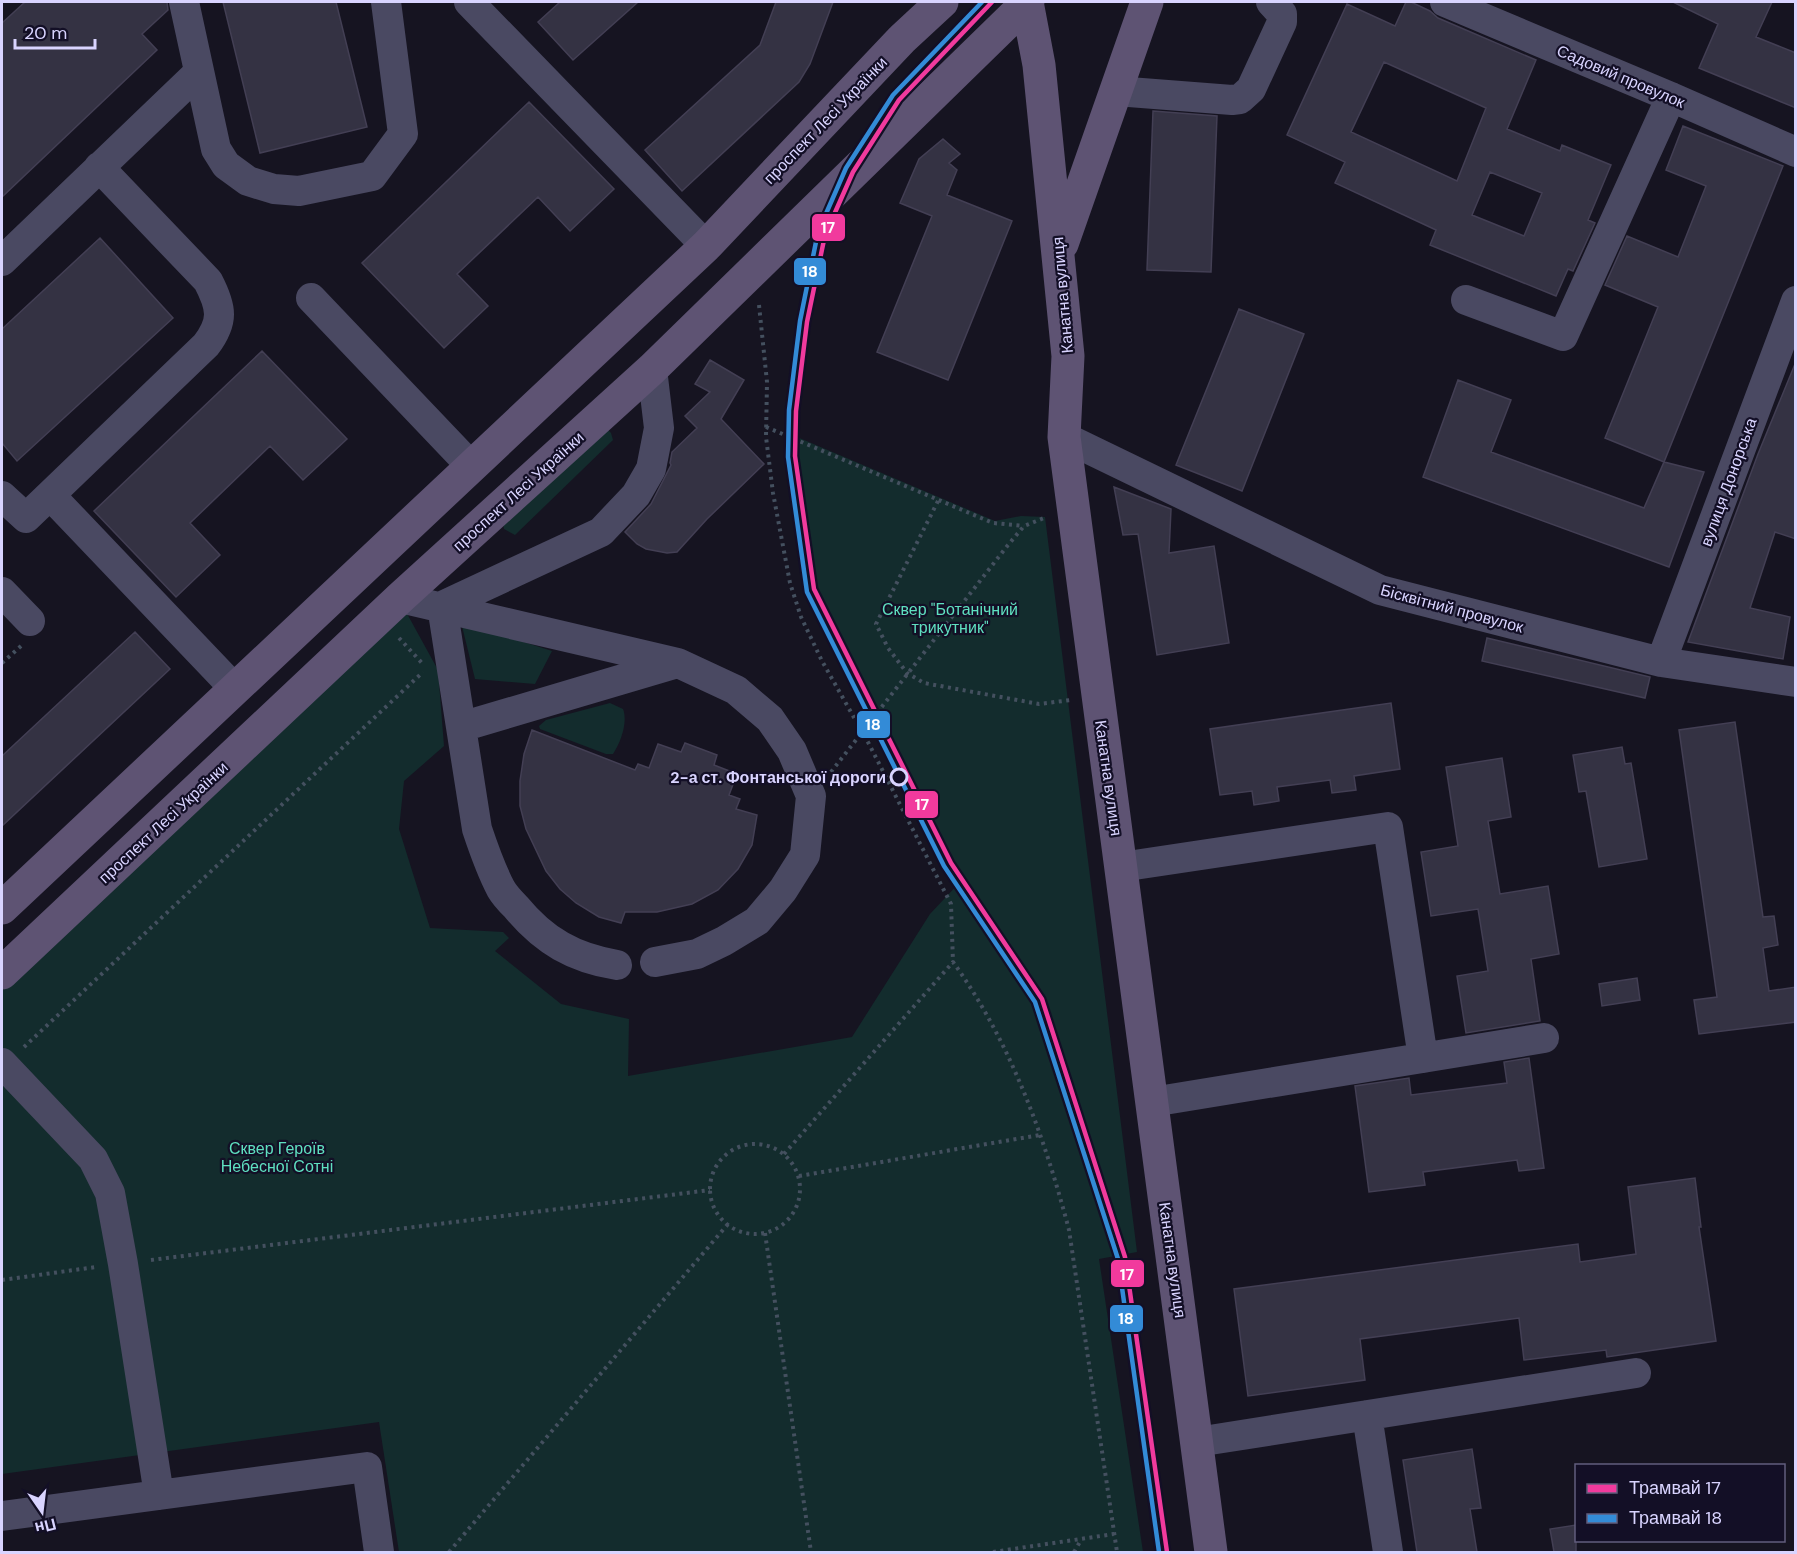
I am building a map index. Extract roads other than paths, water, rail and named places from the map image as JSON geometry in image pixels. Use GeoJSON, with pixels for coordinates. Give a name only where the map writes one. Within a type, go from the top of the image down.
{"type":"FeatureCollection","features":[{"type":"Feature","properties":{"kind":"main road","name":"проспект Лесі Українки"},"geometry":{"type":"LineString","coordinates":[[2,908],[705,246],[902,39],[942,2]]}},
{"type":"Feature","properties":{"kind":"main road","name":"проспект Лесі Українки"},"geometry":{"type":"LineString","coordinates":[[2,973],[400,598],[652,369],[1027,2]]}},
{"type":"Feature","properties":{"kind":"main road","name":"Канатна вулиця"},"geometry":{"type":"LineString","coordinates":[[1027,2],[1039,65],[1068,356],[1064,437],[1211,1552]]}},
{"type":"Feature","properties":{"kind":"main road"},"geometry":{"type":"LineString","coordinates":[[1058,254],[1147,2]]}},
{"type":"Feature","properties":{"kind":"street"},"geometry":{"type":"LineString","coordinates":[[184,2],[216,149],[226,165],[248,181],[274,189],[299,191],[372,176],[403,134],[386,2]]}},
{"type":"Feature","properties":{"kind":"street"},"geometry":{"type":"LineString","coordinates":[[469,2],[705,246]]}},
{"type":"Feature","properties":{"kind":"street"},"geometry":{"type":"LineString","coordinates":[[1116,91],[1240,99],[1251,89],[1282,22],[1282,14],[1271,2]]}},
{"type":"Feature","properties":{"kind":"street","name":"Садовий провулок"},"geometry":{"type":"LineString","coordinates":[[1445,2],[1796,152]]}},
{"type":"Feature","properties":{"kind":"street"},"geometry":{"type":"LineString","coordinates":[[2,261],[198,72]]}},
{"type":"Feature","properties":{"kind":"street"},"geometry":{"type":"LineString","coordinates":[[1466,300],[1563,336],[1671,97]]}},
{"type":"Feature","properties":{"kind":"street"},"geometry":{"type":"LineString","coordinates":[[2,496],[26,518],[206,345],[216,331],[220,316],[218,299],[208,282],[99,167]]}},
{"type":"Feature","properties":{"kind":"street"},"geometry":{"type":"LineString","coordinates":[[311,298],[471,466]]}},
{"type":"Feature","properties":{"kind":"street","name":"вулиця Донорська"},"geometry":{"type":"LineString","coordinates":[[1661,662],[1796,301]]}},
{"type":"Feature","properties":{"kind":"street"},"geometry":{"type":"LineString","coordinates":[[442,606],[601,532],[636,495],[651,469],[658,428],[652,369]]}},
{"type":"Feature","properties":{"kind":"street","name":"Бісквітний провулок"},"geometry":{"type":"LineString","coordinates":[[1064,437],[1380,590],[1661,662],[1796,682]]}},
{"type":"Feature","properties":{"kind":"street"},"geometry":{"type":"LineString","coordinates":[[50,495],[234,688]]}},
{"type":"Feature","properties":{"kind":"street"},"geometry":{"type":"LineString","coordinates":[[2,592],[30,621]]}},
{"type":"Feature","properties":{"kind":"street"},"geometry":{"type":"LineString","coordinates":[[400,598],[678,663],[736,690],[770,719],[792,751],[811,796],[805,855],[783,890],[757,921],[724,941],[696,954],[656,962]]}},
{"type":"Feature","properties":{"kind":"street"},"geometry":{"type":"LineString","coordinates":[[442,606],[477,829],[502,891],[531,926],[562,948],[592,961],[617,965]]}},
{"type":"Feature","properties":{"kind":"street"},"geometry":{"type":"LineString","coordinates":[[461,727],[678,663]]}},
{"type":"Feature","properties":{"kind":"street"},"geometry":{"type":"LineString","coordinates":[[1121,867],[1388,827],[1423,1058]]}},
{"type":"Feature","properties":{"kind":"street"},"geometry":{"type":"LineString","coordinates":[[1152,1102],[1544,1038]]}},
{"type":"Feature","properties":{"kind":"street"},"geometry":{"type":"LineString","coordinates":[[3,1064],[93,1159],[110,1193],[159,1495]]}},
{"type":"Feature","properties":{"kind":"street"},"geometry":{"type":"LineString","coordinates":[[1197,1442],[1636,1373]]}},
{"type":"Feature","properties":{"kind":"street"},"geometry":{"type":"LineString","coordinates":[[1367,1415],[1388,1552]]}},
{"type":"Feature","properties":{"kind":"street"},"geometry":{"type":"LineString","coordinates":[[2,1516],[367,1467],[379,1552]]}},
{"type":"Feature","properties":{"kind":"tram line","name":"18"},"geometry":{"type":"LineString","coordinates":[[982,2],[893,95],[846,168],[818,232],[800,321],[789,410],[788,457],[807,592],[944,866],[1035,1002],[1118,1259],[1159,1552]]}},
{"type":"Feature","properties":{"kind":"tram line","name":"17"},"geometry":{"type":"LineString","coordinates":[[992,2],[899,100],[853,172],[825,235],[807,322],[796,411],[795,456],[814,589],[951,863],[1042,999],[1125,1257],[1167,1552]]}},
{"type":"Feature","properties":{"kind":"place","name":"2-а ст. Фонтанської дороги"},"geometry":{"type":"Point","coordinates":[899,777]}},
{"type":"Feature","properties":{"kind":"park label","name":"Сквер \"Ботанічний трикутник\""},"geometry":{"type":"Point","coordinates":[950,618]}},
{"type":"Feature","properties":{"kind":"park label","name":"Сквер Героїв Небесної Сотні"},"geometry":{"type":"Point","coordinates":[277,1157]}}]}
